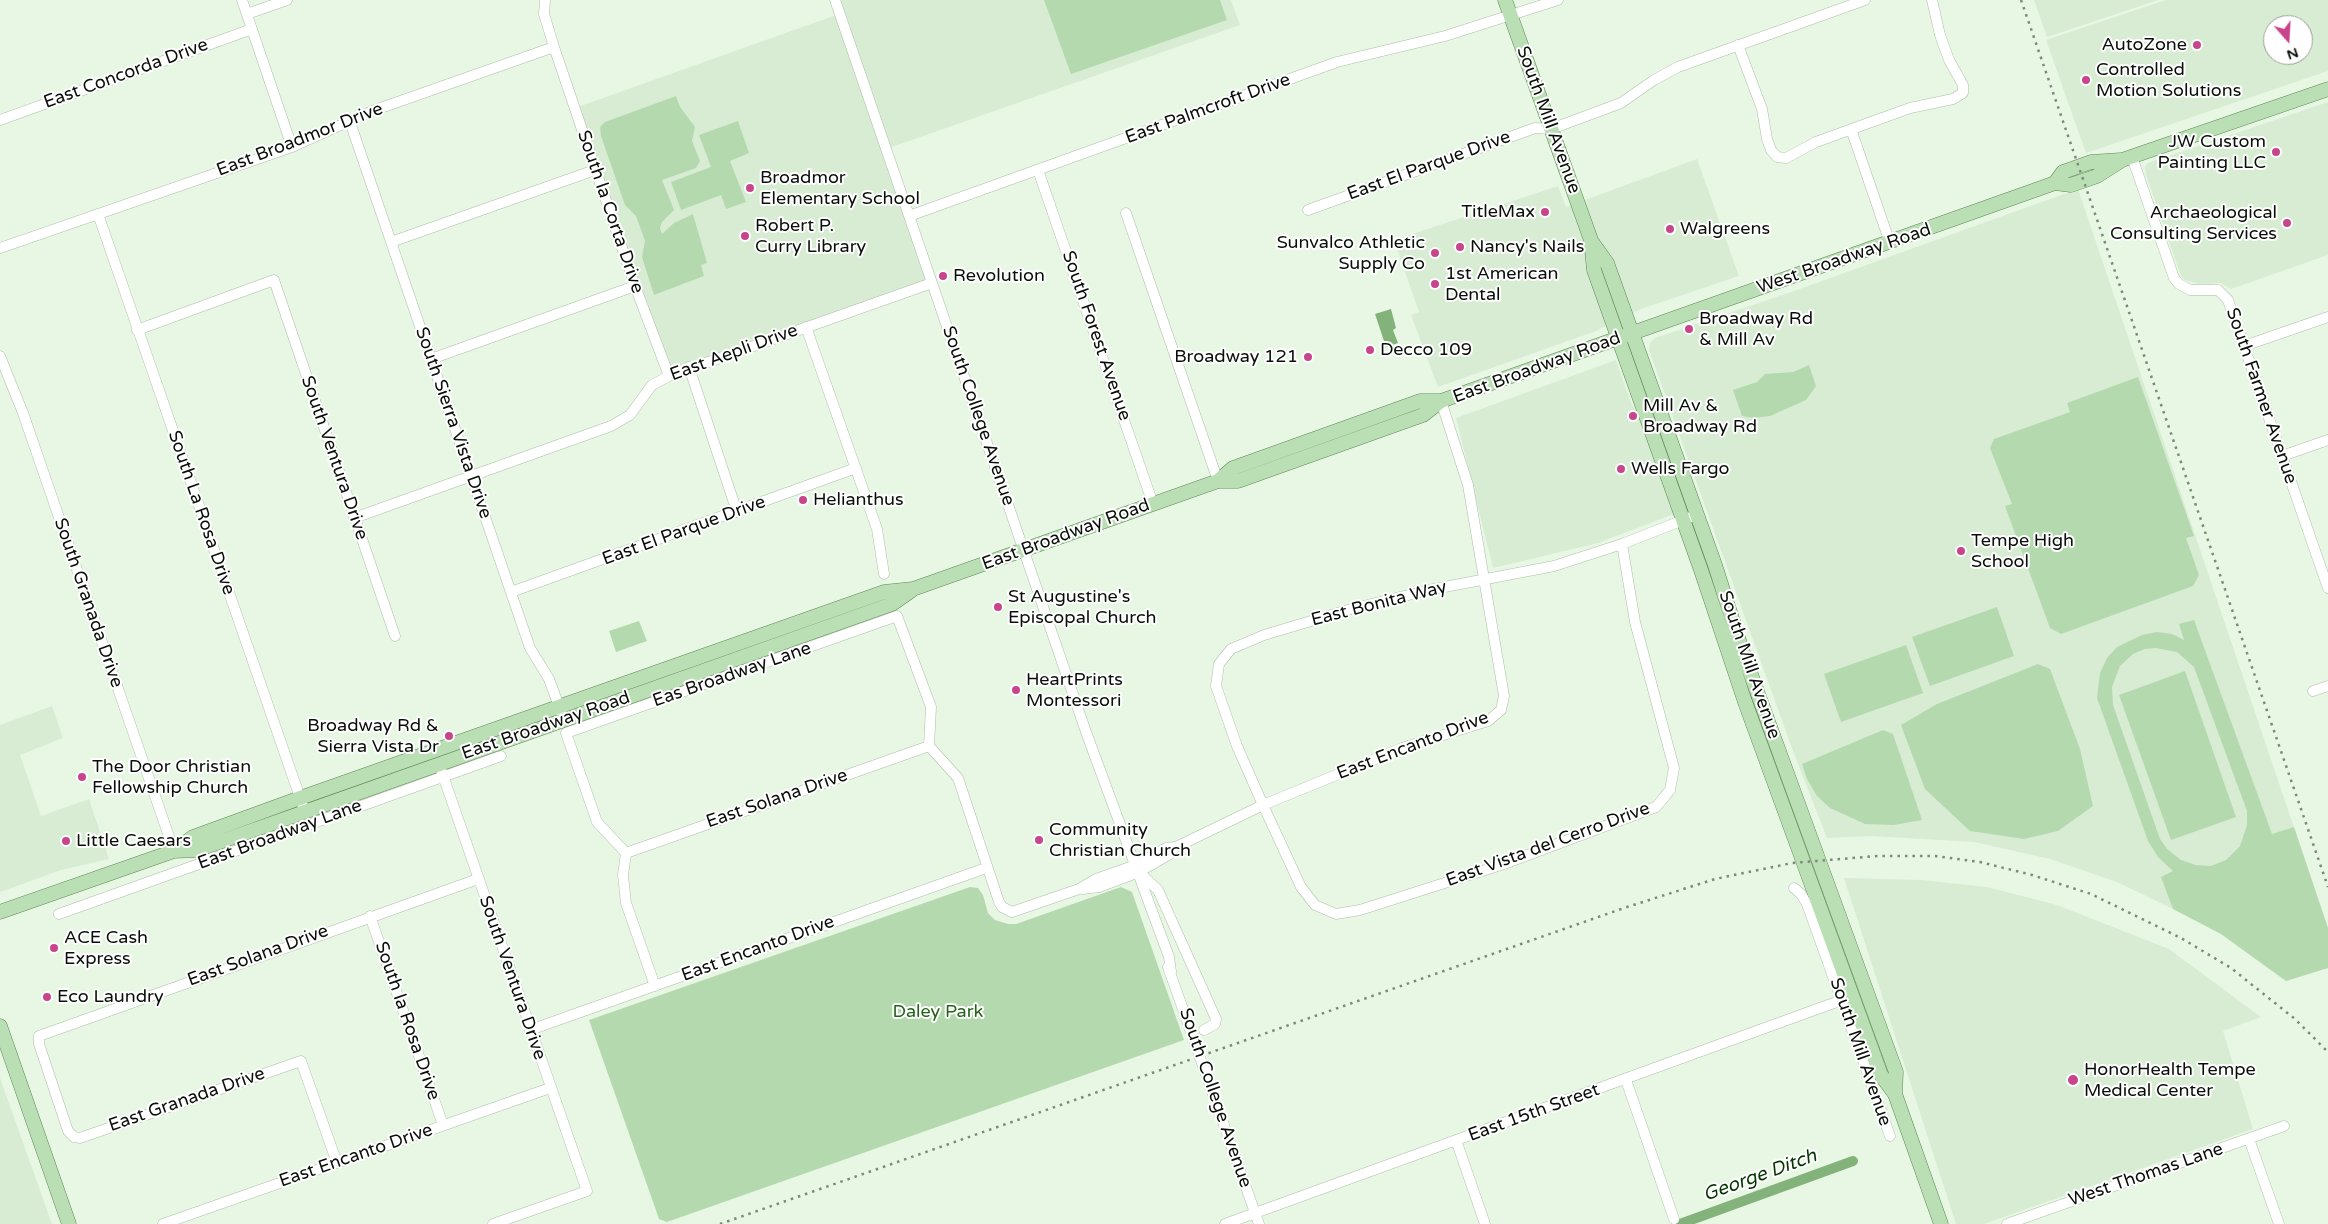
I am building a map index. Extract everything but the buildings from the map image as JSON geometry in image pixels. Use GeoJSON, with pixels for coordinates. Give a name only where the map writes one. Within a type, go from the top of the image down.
{"type":"FeatureCollection","features":[{"type":"Feature","properties":{"kind":"main road","name":"South Mill Avenue"},"geometry":{"type":"LineString","coordinates":[[1505,0],[1591,240],[1594,270],[1687,520],[1742,694],[1882,1074],[1895,1094],[1941,1224]]}},
{"type":"Feature","properties":{"kind":"main road","name":"West Broadway Road"},"geometry":{"type":"LineString","coordinates":[[1632,334],[2055,183],[2071,185],[2097,176],[2127,158],[2328,89]]}},
{"type":"Feature","properties":{"kind":"main road","name":"South Mill Avenue"},"geometry":{"type":"LineString","coordinates":[[1591,240],[1607,263],[1715,565],[1742,650],[1896,1072],[1895,1094]]}},
{"type":"Feature","properties":{"kind":"main road","name":"East Broadway Road"},"geometry":{"type":"LineString","coordinates":[[0,912],[174,851],[198,850],[305,812],[441,770],[563,720],[892,604],[913,589],[1218,481],[1238,481],[1256,475],[1423,415],[1441,402],[1632,334]]}},
{"type":"Feature","properties":{"kind":"main road","name":"East Broadway Road"},"geometry":{"type":"LineString","coordinates":[[174,851],[193,837],[300,798],[563,720]]}},
{"type":"Feature","properties":{"kind":"main road"},"geometry":{"type":"LineString","coordinates":[[0,1026],[69,1221]]}},
{"type":"Feature","properties":{"kind":"street"},"geometry":{"type":"LineString","coordinates":[[242,0],[292,147]]}},
{"type":"Feature","properties":{"kind":"street"},"geometry":{"type":"LineString","coordinates":[[247,14],[287,0]]}},
{"type":"Feature","properties":{"kind":"street"},"geometry":{"type":"LineString","coordinates":[[545,0],[544,14],[554,47]]}},
{"type":"Feature","properties":{"kind":"street","name":"South College Avenue"},"geometry":{"type":"LineString","coordinates":[[835,0],[1023,550],[1122,832],[1128,842],[1135,870],[1169,957],[1171,972],[1258,1224]]}},
{"type":"Feature","properties":{"kind":"street","name":"East Palmcroft Drive"},"geometry":{"type":"LineString","coordinates":[[909,216],[1337,62],[1445,36],[1511,17],[1558,0]]}},
{"type":"Feature","properties":{"kind":"street","name":"East El Parque Drive"},"geometry":{"type":"LineString","coordinates":[[1308,210],[1535,128],[1551,129],[1621,103],[1654,80],[1678,67],[1865,0]]}},
{"type":"Feature","properties":{"kind":"street"},"geometry":{"type":"LineString","coordinates":[[1738,45],[1762,109],[1767,139],[1771,150],[1777,157],[1786,158],[1816,142],[1851,129],[1910,108],[1953,99],[1962,93],[1964,84],[1950,60],[1940,35],[1932,0]]}},
{"type":"Feature","properties":{"kind":"street","name":"East Concorda Drive"},"geometry":{"type":"LineString","coordinates":[[0,120],[252,29]]}},
{"type":"Feature","properties":{"kind":"street","name":"East Broadmor Drive"},"geometry":{"type":"LineString","coordinates":[[0,248],[292,147],[381,108],[554,47]]}},
{"type":"Feature","properties":{"kind":"street","name":"South la Corta Drive"},"geometry":{"type":"LineString","coordinates":[[554,47],[635,286],[669,376]]}},
{"type":"Feature","properties":{"kind":"street","name":"South Sierra Vista Drive"},"geometry":{"type":"LineString","coordinates":[[350,122],[530,648],[549,679],[598,822],[626,853]]}},
{"type":"Feature","properties":{"kind":"street"},"geometry":{"type":"LineString","coordinates":[[1851,129],[1890,243]]}},
{"type":"Feature","properties":{"kind":"street","name":"South Farmer Avenue"},"geometry":{"type":"LineString","coordinates":[[2127,158],[2174,278],[2179,284],[2190,290],[2212,288],[2224,293],[2228,300],[2282,456],[2324,564],[2328,588]]}},
{"type":"Feature","properties":{"kind":"street"},"geometry":{"type":"LineString","coordinates":[[391,242],[595,170]]}},
{"type":"Feature","properties":{"kind":"street","name":"South Forest Avenue"},"geometry":{"type":"LineString","coordinates":[[1038,170],[1153,504]]}},
{"type":"Feature","properties":{"kind":"street"},"geometry":{"type":"LineString","coordinates":[[1126,213],[1218,481]]}},
{"type":"Feature","properties":{"kind":"street","name":"South La Rosa Drive"},"geometry":{"type":"LineString","coordinates":[[98,214],[305,812]]}},
{"type":"Feature","properties":{"kind":"street","name":"South Ventura Drive"},"geometry":{"type":"LineString","coordinates":[[137,330],[274,280],[394,636]]}},
{"type":"Feature","properties":{"kind":"street","name":"East Aepli Drive"},"geometry":{"type":"LineString","coordinates":[[354,518],[612,426],[630,415],[652,385],[689,367],[932,283]]}},
{"type":"Feature","properties":{"kind":"street"},"geometry":{"type":"LineString","coordinates":[[431,359],[635,286]]}},
{"type":"Feature","properties":{"kind":"street"},"geometry":{"type":"LineString","coordinates":[[2244,346],[2328,317]]}},
{"type":"Feature","properties":{"kind":"street"},"geometry":{"type":"LineString","coordinates":[[806,327],[877,529],[884,574]]}},
{"type":"Feature","properties":{"kind":"street","name":"South Granada Drive"},"geometry":{"type":"LineString","coordinates":[[0,356],[23,414],[174,851]]}},
{"type":"Feature","properties":{"kind":"street"},"geometry":{"type":"LineString","coordinates":[[689,367],[737,512]]}},
{"type":"Feature","properties":{"kind":"street","name":"East Encanto Drive"},"geometry":{"type":"LineString","coordinates":[[530,1030],[986,868],[999,902],[1007,910],[1018,911],[1079,889],[1096,879],[1135,870],[1166,848],[1176,847],[1263,805],[1402,748],[1488,721],[1501,710],[1504,696],[1468,485],[1441,402]]}},
{"type":"Feature","properties":{"kind":"street"},"geometry":{"type":"LineString","coordinates":[[2282,456],[2328,440]]}},
{"type":"Feature","properties":{"kind":"street","name":"East El Parque Drive"},"geometry":{"type":"LineString","coordinates":[[511,592],[856,468]]}},
{"type":"Feature","properties":{"kind":"street","name":"East Bonita Way"},"geometry":{"type":"LineString","coordinates":[[1263,805],[1237,746],[1216,686],[1219,664],[1231,649],[1264,635],[1351,609],[1554,566],[1687,520]]}},
{"type":"Feature","properties":{"kind":"street","name":"East Vista del Cerro Drive"},"geometry":{"type":"LineString","coordinates":[[1263,805],[1301,887],[1316,905],[1336,914],[1360,910],[1504,864],[1656,807],[1670,790],[1674,768],[1635,622],[1622,544]]}},
{"type":"Feature","properties":{"kind":"street","name":"Eas Broadway Lane"},"geometry":{"type":"LineString","coordinates":[[563,720],[897,616],[930,706],[929,746]]}},
{"type":"Feature","properties":{"kind":"street"},"geometry":{"type":"LineString","coordinates":[[2313,691],[2328,686]]}},
{"type":"Feature","properties":{"kind":"street"},"geometry":{"type":"LineString","coordinates":[[929,746],[958,778],[986,868]]}},
{"type":"Feature","properties":{"kind":"street","name":"East Solana Drive"},"geometry":{"type":"LineString","coordinates":[[626,853],[929,746]]}},
{"type":"Feature","properties":{"kind":"street","name":"East Broadway Lane"},"geometry":{"type":"LineString","coordinates":[[59,914],[441,770],[501,756]]}},
{"type":"Feature","properties":{"kind":"street","name":"South Ventura Drive"},"geometry":{"type":"LineString","coordinates":[[441,770],[587,1191],[493,1224]]}},
{"type":"Feature","properties":{"kind":"street"},"geometry":{"type":"LineString","coordinates":[[626,853],[623,875],[626,903],[655,986]]}},
{"type":"Feature","properties":{"kind":"street"},"geometry":{"type":"LineString","coordinates":[[1135,870],[1158,890],[1216,1019],[1215,1024],[1204,1030]]}},
{"type":"Feature","properties":{"kind":"street","name":"East Solana Drive"},"geometry":{"type":"LineString","coordinates":[[74,1137],[68,1131],[52,1087],[39,1044],[39,1036],[370,916],[478,879]]}},
{"type":"Feature","properties":{"kind":"street","name":"South Mill Avenue"},"geometry":{"type":"LineString","coordinates":[[1794,888],[1802,894],[1807,904],[1890,1136]]}},
{"type":"Feature","properties":{"kind":"street","name":"South la Rosa Drive"},"geometry":{"type":"LineString","coordinates":[[370,916],[443,1125]]}},
{"type":"Feature","properties":{"kind":"street","name":"East 15th Street"},"geometry":{"type":"LineString","coordinates":[[1225,1224],[1842,1000]]}},
{"type":"Feature","properties":{"kind":"street","name":"East Granada Drive"},"geometry":{"type":"LineString","coordinates":[[74,1137],[80,1138],[301,1061],[337,1162]]}},
{"type":"Feature","properties":{"kind":"street"},"geometry":{"type":"LineString","coordinates":[[1626,1080],[1674,1219]]}},
{"type":"Feature","properties":{"kind":"street","name":"East Encanto Drive"},"geometry":{"type":"LineString","coordinates":[[163,1224],[550,1088]]}},
{"type":"Feature","properties":{"kind":"street","name":"West Thomas Lane"},"geometry":{"type":"LineString","coordinates":[[2007,1224],[2284,1126]]}},
{"type":"Feature","properties":{"kind":"street"},"geometry":{"type":"LineString","coordinates":[[2248,1139],[2279,1224]]}},
{"type":"Feature","properties":{"kind":"street"},"geometry":{"type":"LineString","coordinates":[[1456,1140],[1485,1224]]}},
{"type":"Feature","properties":{"kind":"shaded area","name":"Broadmor Elementary School"},"geometry":{"type":"Polygon","coordinates":[[[835,0],[1231,0],[1240,25],[886,149],[932,283],[669,376],[575,108],[839,14],[835,0]]]}},
{"type":"Feature","properties":{"kind":"shaded area"},"geometry":{"type":"Polygon","coordinates":[[[2034,0],[2158,0],[2047,37],[2034,0]]]}},
{"type":"Feature","properties":{"kind":"shaded area"},"geometry":{"type":"Polygon","coordinates":[[[2166,0],[2328,0],[2328,71],[2086,153],[2046,40],[2166,0]]]}},
{"type":"Feature","properties":{"kind":"shaded area"},"geometry":{"type":"Polygon","coordinates":[[[2328,102],[2328,255],[2231,289],[2220,283],[2199,284],[2185,280],[2181,276],[2146,175],[2145,167],[2148,163],[2328,102]]]}},
{"type":"Feature","properties":{"kind":"shaded area"},"geometry":{"type":"Polygon","coordinates":[[[1697,159],[1739,276],[1641,309],[1596,331],[1438,387],[1411,315],[1419,312],[1394,240],[1558,186],[1566,207],[1697,159]]]}},
{"type":"Feature","properties":{"kind":"shaded area","name":"Tempe High School"},"geometry":{"type":"Polygon","coordinates":[[[2078,189],[2328,928],[2328,968],[2286,981],[2221,934],[2173,909],[2117,882],[2050,859],[1974,842],[1871,836],[1827,838],[1793,751],[1649,350],[1650,343],[1655,338],[1794,291],[2078,189]]]}},
{"type":"Feature","properties":{"kind":"shaded area"},"geometry":{"type":"Polygon","coordinates":[[[1391,309],[1396,328],[1393,330],[1398,343],[1384,348],[1385,344],[1375,314],[1391,309]]]}},
{"type":"Feature","properties":{"kind":"shaded area"},"geometry":{"type":"Polygon","coordinates":[[[1616,360],[1631,403],[1641,419],[1674,514],[1598,543],[1493,568],[1456,418],[1616,360]]]}},
{"type":"Feature","properties":{"kind":"shaded area"},"geometry":{"type":"Polygon","coordinates":[[[52,706],[63,738],[20,755],[41,816],[89,799],[109,859],[61,870],[0,892],[0,725],[52,706]]]}},
{"type":"Feature","properties":{"kind":"shaded area","name":"HonorHealth Tempe Medical Center"},"geometry":{"type":"Polygon","coordinates":[[[1844,878],[1921,880],[1987,887],[2057,905],[2169,949],[2261,1017],[2223,1031],[2253,1129],[1984,1224],[1956,1224],[1844,878]]]}},
{"type":"Feature","properties":{"kind":"shaded area"},"geometry":{"type":"Polygon","coordinates":[[[0,1078],[52,1224],[0,1224],[0,1078]]]}},
{"type":"Feature","properties":{"kind":"green space"},"geometry":{"type":"Polygon","coordinates":[[[1044,0],[1220,0],[1227,20],[1071,74],[1044,0]]]}},
{"type":"Feature","properties":{"kind":"green space"},"geometry":{"type":"Polygon","coordinates":[[[676,96],[680,107],[695,127],[692,141],[700,161],[696,168],[662,180],[674,210],[662,222],[660,228],[662,234],[674,223],[693,214],[707,263],[701,265],[704,276],[654,295],[642,257],[645,241],[636,216],[625,205],[601,136],[600,127],[605,122],[676,96]]]}},
{"type":"Feature","properties":{"kind":"green space"},"geometry":{"type":"Polygon","coordinates":[[[738,121],[749,153],[730,161],[746,202],[726,209],[721,195],[681,210],[671,182],[711,167],[699,135],[738,121]]]}},
{"type":"Feature","properties":{"kind":"green space"},"geometry":{"type":"Polygon","coordinates":[[[1809,365],[1816,386],[1806,400],[1770,416],[1754,418],[1742,416],[1733,390],[1757,382],[1765,374],[1793,372],[1809,365]]]}},
{"type":"Feature","properties":{"kind":"green space"},"geometry":{"type":"Polygon","coordinates":[[[2138,377],[2194,536],[2186,538],[2199,575],[2193,586],[2061,634],[2050,628],[2005,506],[2012,504],[1990,448],[1994,439],[2070,412],[2067,403],[2138,377]]]}},
{"type":"Feature","properties":{"kind":"green space"},"geometry":{"type":"Polygon","coordinates":[[[1997,607],[2014,656],[1930,686],[1912,637],[1997,607]]]}},
{"type":"Feature","properties":{"kind":"green space"},"geometry":{"type":"Polygon","coordinates":[[[2194,620],[2272,834],[2294,827],[2328,928],[2328,968],[2286,981],[2221,934],[2173,909],[2161,877],[2173,871],[2158,857],[2148,841],[2097,698],[2100,673],[2107,658],[2117,647],[2142,635],[2157,632],[2172,634],[2184,640],[2179,624],[2194,620]],[[2156,648],[2145,649],[2133,654],[2120,666],[2112,687],[2113,705],[2160,839],[2167,849],[2181,860],[2196,865],[2211,866],[2226,860],[2240,846],[2247,825],[2247,811],[2194,667],[2177,652],[2156,648]]]}},
{"type":"Feature","properties":{"kind":"green space"},"geometry":{"type":"Polygon","coordinates":[[[639,621],[647,641],[616,652],[609,631],[639,621]]]}},
{"type":"Feature","properties":{"kind":"green space"},"geometry":{"type":"Polygon","coordinates":[[[1906,645],[1923,693],[1841,722],[1824,674],[1906,645]]]}},
{"type":"Feature","properties":{"kind":"green space"},"geometry":{"type":"Polygon","coordinates":[[[2038,664],[2050,669],[2080,749],[2093,806],[2058,831],[2024,839],[1970,831],[1925,789],[1901,725],[1937,704],[2038,664]]]}},
{"type":"Feature","properties":{"kind":"green space"},"geometry":{"type":"Polygon","coordinates":[[[2185,671],[2236,817],[2171,840],[2119,695],[2185,671]]]}},
{"type":"Feature","properties":{"kind":"green space"},"geometry":{"type":"Polygon","coordinates":[[[1883,730],[1893,734],[1922,820],[1894,825],[1865,824],[1830,808],[1817,796],[1807,779],[1802,764],[1883,730]]]}},
{"type":"Feature","properties":{"kind":"green space","name":"Daley Park"},"geometry":{"type":"Polygon","coordinates":[[[970,887],[978,888],[983,895],[988,913],[995,920],[1008,924],[1016,924],[1121,887],[1132,892],[1184,1040],[667,1222],[659,1219],[589,1020],[970,887]]]}},
{"type":"Feature","properties":{"kind":"waterway","name":"George Ditch"},"geometry":{"type":"LineString","coordinates":[[1680,1224],[1853,1161]]}},
{"type":"Feature","properties":{"kind":"railway"},"geometry":{"type":"LineString","coordinates":[[2021,0],[2328,887]]}},
{"type":"Feature","properties":{"kind":"railway"},"geometry":{"type":"LineString","coordinates":[[720,1224],[1624,908],[1715,879],[1792,863],[1877,856],[1935,856],[1980,862],[2032,875],[2091,894],[2181,938],[2231,968],[2295,1019],[2328,1052]]}},
{"type":"Feature","properties":{"kind":"place","name":"AutoZone"},"geometry":{"type":"Point","coordinates":[2197,45]}},
{"type":"Feature","properties":{"kind":"place","name":"Controlled Motion Solutions"},"geometry":{"type":"Point","coordinates":[2086,80]}},
{"type":"Feature","properties":{"kind":"place","name":"JW Custom Painting LLC"},"geometry":{"type":"Point","coordinates":[2276,152]}},
{"type":"Feature","properties":{"kind":"place","name":"Broadmor Elementary School"},"geometry":{"type":"Point","coordinates":[750,188]}},
{"type":"Feature","properties":{"kind":"place","name":"TitleMax"},"geometry":{"type":"Point","coordinates":[1545,212]}},
{"type":"Feature","properties":{"kind":"place","name":"Archaeological Consulting Services"},"geometry":{"type":"Point","coordinates":[2287,223]}},
{"type":"Feature","properties":{"kind":"place","name":"Walgreens"},"geometry":{"type":"Point","coordinates":[1670,229]}},
{"type":"Feature","properties":{"kind":"place","name":"Robert P. Curry Library"},"geometry":{"type":"Point","coordinates":[745,236]}},
{"type":"Feature","properties":{"kind":"place","name":"Nancy's Nails"},"geometry":{"type":"Point","coordinates":[1460,247]}},
{"type":"Feature","properties":{"kind":"place","name":"Sunvalco Athletic Supply Co"},"geometry":{"type":"Point","coordinates":[1435,253]}},
{"type":"Feature","properties":{"kind":"place","name":"Revolution"},"geometry":{"type":"Point","coordinates":[943,276]}},
{"type":"Feature","properties":{"kind":"place","name":"1st American Dental"},"geometry":{"type":"Point","coordinates":[1435,284]}},
{"type":"Feature","properties":{"kind":"place","name":"Broadway Rd & Mill Av"},"geometry":{"type":"Point","coordinates":[1689,329]}},
{"type":"Feature","properties":{"kind":"place","name":"Decco 109"},"geometry":{"type":"Point","coordinates":[1370,350]}},
{"type":"Feature","properties":{"kind":"place","name":"Broadway 121"},"geometry":{"type":"Point","coordinates":[1308,357]}},
{"type":"Feature","properties":{"kind":"place","name":"Mill Av & Broadway Rd"},"geometry":{"type":"Point","coordinates":[1633,416]}},
{"type":"Feature","properties":{"kind":"place","name":"Wells Fargo"},"geometry":{"type":"Point","coordinates":[1621,469]}},
{"type":"Feature","properties":{"kind":"place","name":"Helianthus"},"geometry":{"type":"Point","coordinates":[803,500]}},
{"type":"Feature","properties":{"kind":"place","name":"Tempe High School"},"geometry":{"type":"Point","coordinates":[1961,551]}},
{"type":"Feature","properties":{"kind":"place","name":"St Augustine's Episcopal Church"},"geometry":{"type":"Point","coordinates":[998,607]}},
{"type":"Feature","properties":{"kind":"place","name":"HeartPrints Montessori"},"geometry":{"type":"Point","coordinates":[1016,690]}},
{"type":"Feature","properties":{"kind":"place","name":"Broadway Rd & Sierra Vista Dr"},"geometry":{"type":"Point","coordinates":[449,736]}},
{"type":"Feature","properties":{"kind":"place","name":"The Door Christian Fellowship Church"},"geometry":{"type":"Point","coordinates":[82,777]}},
{"type":"Feature","properties":{"kind":"place","name":"Community Christian Church"},"geometry":{"type":"Point","coordinates":[1039,840]}},
{"type":"Feature","properties":{"kind":"place","name":"Little Caesars"},"geometry":{"type":"Point","coordinates":[66,841]}},
{"type":"Feature","properties":{"kind":"place","name":"ACE Cash Express"},"geometry":{"type":"Point","coordinates":[54,948]}},
{"type":"Feature","properties":{"kind":"place","name":"Eco Laundry"},"geometry":{"type":"Point","coordinates":[47,997]}},
{"type":"Feature","properties":{"kind":"place","name":"HonorHealth Tempe Medical Center"},"geometry":{"type":"Point","coordinates":[2073,1080]}}]}
